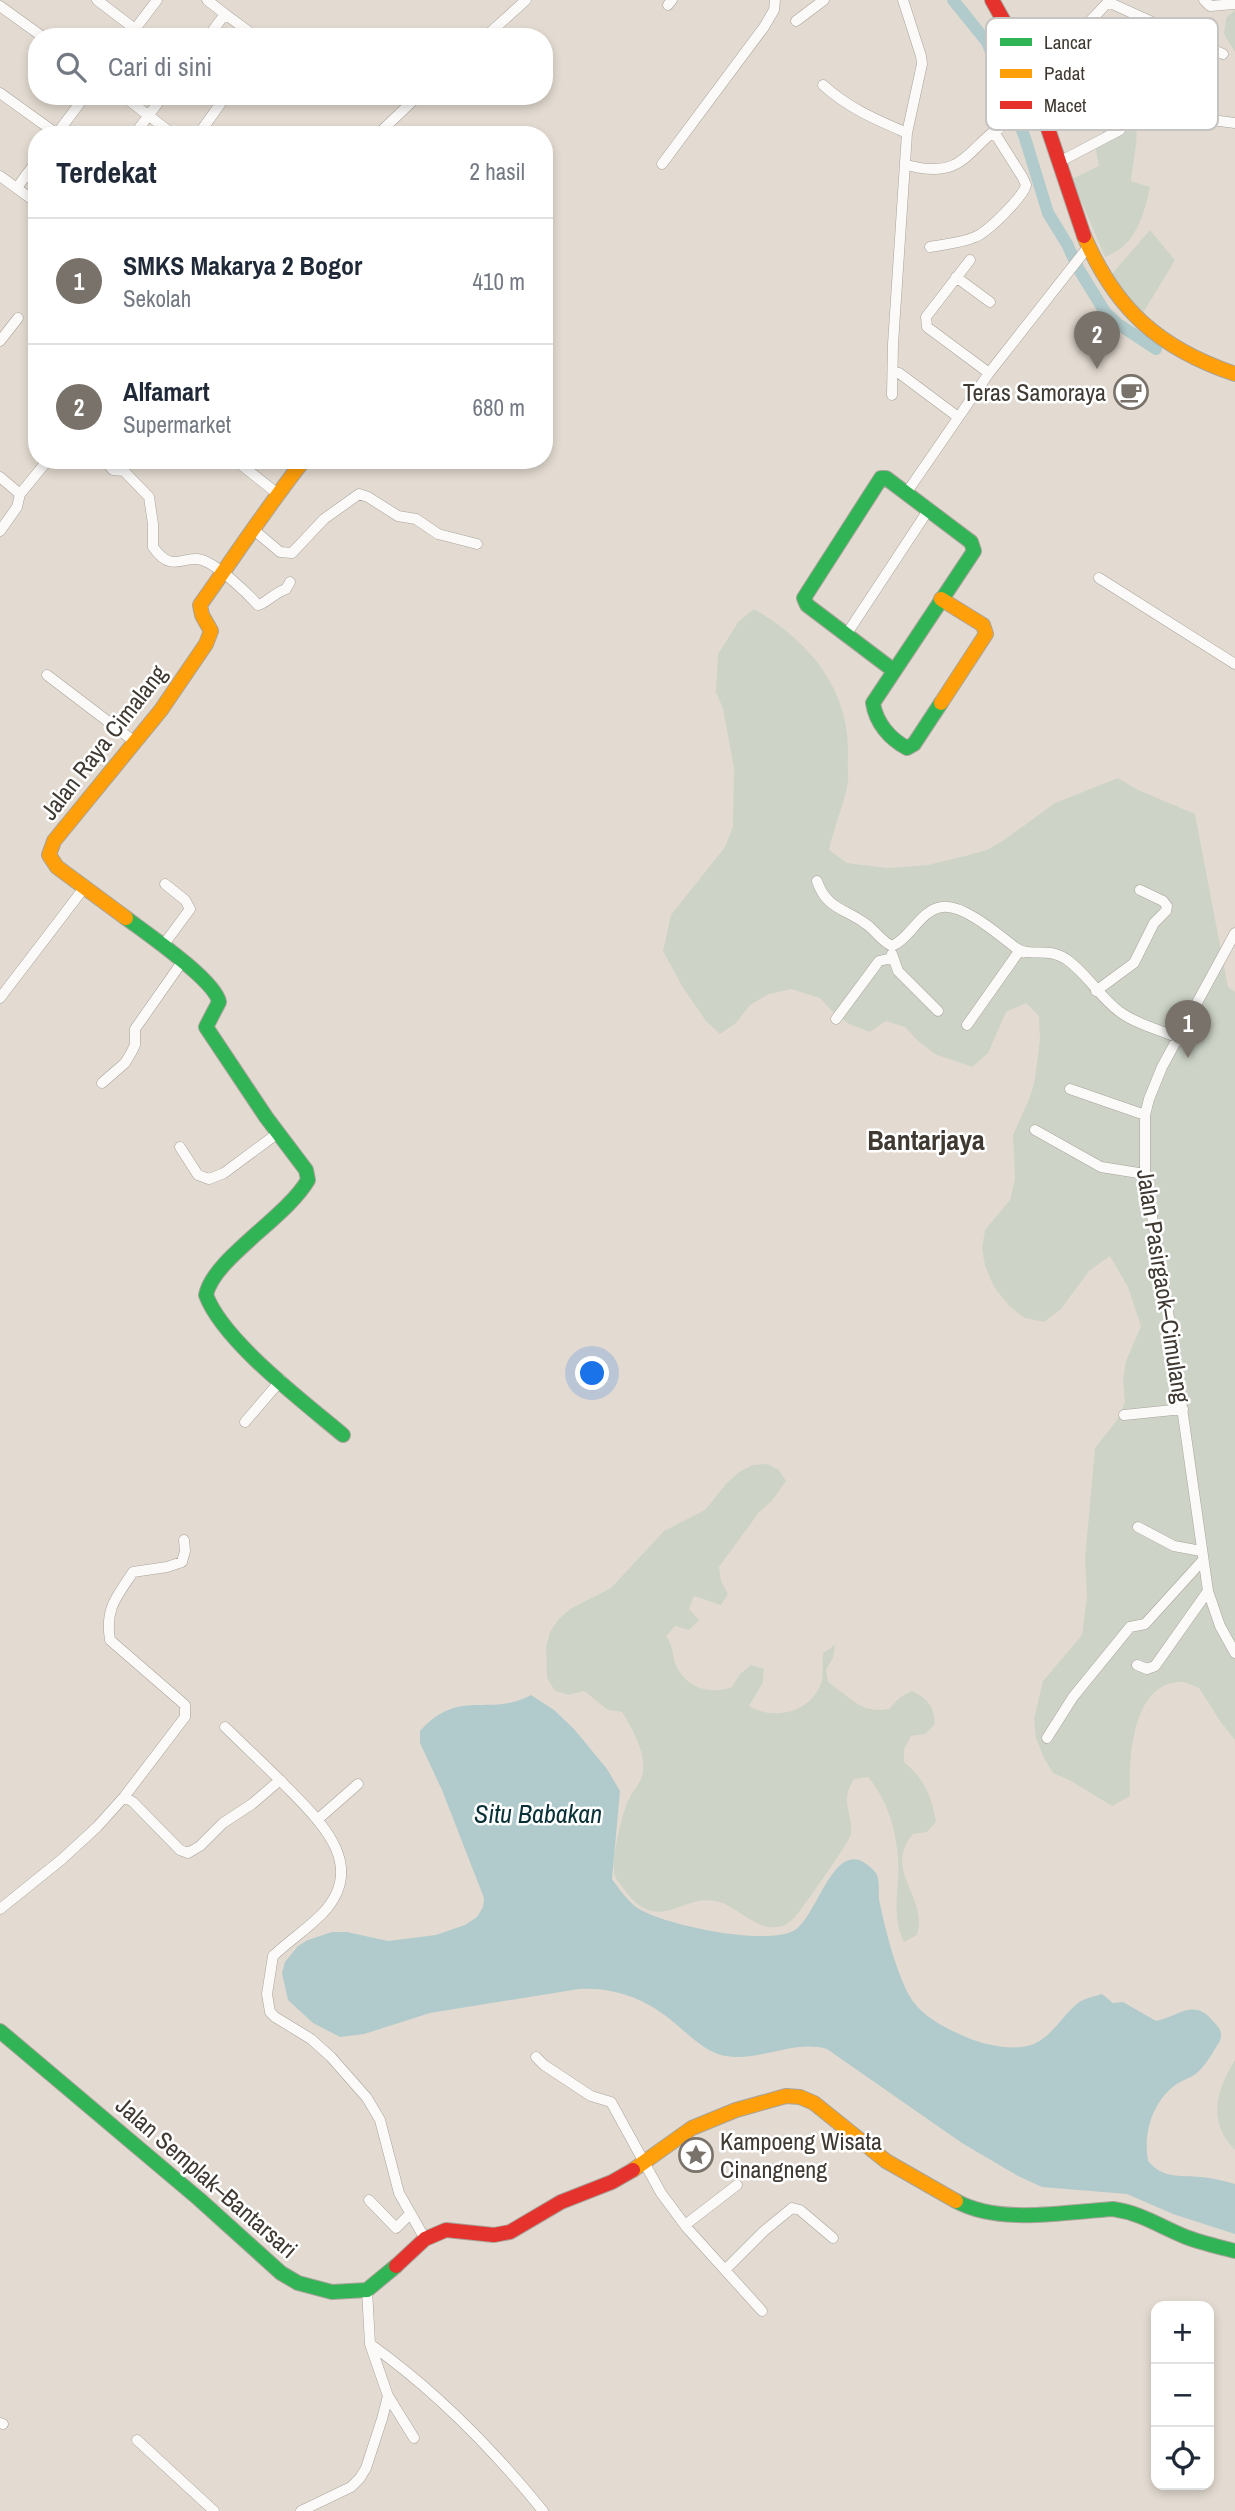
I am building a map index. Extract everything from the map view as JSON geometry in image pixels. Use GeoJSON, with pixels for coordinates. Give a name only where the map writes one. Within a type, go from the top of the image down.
{"type":"FeatureCollection","features":[{"type":"Feature","properties":{"kind":"street"},"geometry":{"type":"LineString","coordinates":[[97,0],[127,28]]}},
{"type":"Feature","properties":{"kind":"street"},"geometry":{"type":"LineString","coordinates":[[136,28],[157,0]]}},
{"type":"Feature","properties":{"kind":"street"},"geometry":{"type":"LineString","coordinates":[[207,0],[244,28]]}},
{"type":"Feature","properties":{"kind":"street"},"geometry":{"type":"LineString","coordinates":[[495,28],[526,0]]}},
{"type":"Feature","properties":{"kind":"street"},"geometry":{"type":"LineString","coordinates":[[662,164],[764,27],[774,10],[775,0]]}},
{"type":"Feature","properties":{"kind":"street"},"geometry":{"type":"LineString","coordinates":[[796,21],[824,0]]}},
{"type":"Feature","properties":{"kind":"street"},"geometry":{"type":"LineString","coordinates":[[892,395],[907,133],[922,64],[902,0]]}},
{"type":"Feature","properties":{"kind":"street"},"geometry":{"type":"LineString","coordinates":[[992,0],[1002,18]]}},
{"type":"Feature","properties":{"kind":"street"},"geometry":{"type":"LineString","coordinates":[[1205,0],[1210,6],[1235,4]]}},
{"type":"Feature","properties":{"kind":"street"},"geometry":{"type":"LineString","coordinates":[[1093,18],[1109,1],[1146,18]]}},
{"type":"Feature","properties":{"kind":"street"},"geometry":{"type":"LineString","coordinates":[[0,6],[31,28]]}},
{"type":"Feature","properties":{"kind":"street"},"geometry":{"type":"LineString","coordinates":[[214,28],[225,13]]}},
{"type":"Feature","properties":{"kind":"street"},"geometry":{"type":"LineString","coordinates":[[1218,52],[1223,54]]}},
{"type":"Feature","properties":{"kind":"street"},"geometry":{"type":"LineString","coordinates":[[823,85],[852,108],[907,133]]}},
{"type":"Feature","properties":{"kind":"street"},"geometry":{"type":"LineString","coordinates":[[0,93],[46,126]]}},
{"type":"Feature","properties":{"kind":"street"},"geometry":{"type":"LineString","coordinates":[[63,126],[78,105]]}},
{"type":"Feature","properties":{"kind":"street"},"geometry":{"type":"LineString","coordinates":[[134,105],[162,126]]}},
{"type":"Feature","properties":{"kind":"street"},"geometry":{"type":"LineString","coordinates":[[141,126],[157,105]]}},
{"type":"Feature","properties":{"kind":"street"},"geometry":{"type":"LineString","coordinates":[[204,126],[220,105]]}},
{"type":"Feature","properties":{"kind":"street"},"geometry":{"type":"LineString","coordinates":[[386,126],[409,105]]}},
{"type":"Feature","properties":{"kind":"street"},"geometry":{"type":"LineString","coordinates":[[912,166],[934,170],[947,168],[973,153],[997,130]]}},
{"type":"Feature","properties":{"kind":"street"},"geometry":{"type":"LineString","coordinates":[[1048,130],[1084,252],[1145,326],[1184,355],[1235,374]]}},
{"type":"Feature","properties":{"kind":"street"},"geometry":{"type":"LineString","coordinates":[[1059,162],[1120,130]]}},
{"type":"Feature","properties":{"kind":"street"},"geometry":{"type":"LineString","coordinates":[[930,247],[976,237],[1026,188],[1023,178],[994,132]]}},
{"type":"Feature","properties":{"kind":"street"},"geometry":{"type":"LineString","coordinates":[[17,188],[28,172]]}},
{"type":"Feature","properties":{"kind":"street"},"geometry":{"type":"LineString","coordinates":[[0,176],[28,196]]}},
{"type":"Feature","properties":{"kind":"street"},"geometry":{"type":"LineString","coordinates":[[907,492],[989,373],[1084,252]]}},
{"type":"Feature","properties":{"kind":"street"},"geometry":{"type":"LineString","coordinates":[[970,260],[926,317],[925,322],[927,327],[989,373]]}},
{"type":"Feature","properties":{"kind":"street"},"geometry":{"type":"LineString","coordinates":[[956,278],[990,302]]}},
{"type":"Feature","properties":{"kind":"street"},"geometry":{"type":"LineString","coordinates":[[0,341],[18,318]]}},
{"type":"Feature","properties":{"kind":"street"},"geometry":{"type":"LineString","coordinates":[[899,373],[958,417]]}},
{"type":"Feature","properties":{"kind":"street"},"geometry":{"type":"LineString","coordinates":[[0,531],[17,507],[20,494],[41,469]]}},
{"type":"Feature","properties":{"kind":"street"},"geometry":{"type":"LineString","coordinates":[[112,469],[124,471],[149,497],[155,550],[166,559],[176,563],[201,559],[247,592],[258,605],[272,594],[286,589],[290,582]]}},
{"type":"Feature","properties":{"kind":"street"},"geometry":{"type":"LineString","coordinates":[[246,469],[278,494]]}},
{"type":"Feature","properties":{"kind":"street","name":"Jalan Raya Cimalang"},"geometry":{"type":"LineString","coordinates":[[278,1133],[206,1027],[219,1005],[216,991],[183,962],[53,864],[50,855],[51,846],[161,710],[206,644],[211,631],[200,605],[296,469]]}},
{"type":"Feature","properties":{"kind":"street"},"geometry":{"type":"LineString","coordinates":[[0,477],[20,494]]}},
{"type":"Feature","properties":{"kind":"street"},"geometry":{"type":"LineString","coordinates":[[893,670],[805,603],[804,595],[879,480],[886,478],[907,492],[975,548],[893,670],[872,707],[891,736],[907,748],[914,744],[986,634],[983,625],[941,599]]}},
{"type":"Feature","properties":{"kind":"street"},"geometry":{"type":"LineString","coordinates":[[254,530],[280,552],[292,553],[324,519],[359,494],[398,516],[415,519],[438,534],[477,544]]}},
{"type":"Feature","properties":{"kind":"street"},"geometry":{"type":"LineString","coordinates":[[846,635],[929,509]]}},
{"type":"Feature","properties":{"kind":"street"},"geometry":{"type":"LineString","coordinates":[[1099,578],[1235,664]]}},
{"type":"Feature","properties":{"kind":"street"},"geometry":{"type":"LineString","coordinates":[[47,675],[135,742]]}},
{"type":"Feature","properties":{"kind":"street"},"geometry":{"type":"LineString","coordinates":[[817,881],[829,902],[863,922],[884,943],[892,946],[900,943],[925,916],[942,907],[965,913],[1006,938],[1020,950],[1034,953],[1050,951],[1059,955],[1082,972],[1096,991],[1121,1013],[1179,1038]]}},
{"type":"Feature","properties":{"kind":"street"},"geometry":{"type":"LineString","coordinates":[[162,947],[190,909],[185,900],[165,884]]}},
{"type":"Feature","properties":{"kind":"street"},"geometry":{"type":"LineString","coordinates":[[0,998],[84,888]]}},
{"type":"Feature","properties":{"kind":"street"},"geometry":{"type":"LineString","coordinates":[[1096,991],[1134,963],[1154,923],[1166,911],[1167,906],[1163,901],[1140,890]]}},
{"type":"Feature","properties":{"kind":"street","name":"Jalan Pasirgaok–Cimulang"},"geometry":{"type":"LineString","coordinates":[[1235,933],[1163,1067],[1149,1100],[1146,1115],[1145,1174],[1183,1409],[1208,1591],[1220,1626],[1235,1653]]}},
{"type":"Feature","properties":{"kind":"street"},"geometry":{"type":"LineString","coordinates":[[892,946],[892,958],[898,971],[938,1011]]}},
{"type":"Feature","properties":{"kind":"street"},"geometry":{"type":"LineString","coordinates":[[967,1025],[1020,950]]}},
{"type":"Feature","properties":{"kind":"street"},"geometry":{"type":"LineString","coordinates":[[835,1019],[880,961],[892,958]]}},
{"type":"Feature","properties":{"kind":"street"},"geometry":{"type":"LineString","coordinates":[[102,1083],[125,1063],[135,1045],[135,1029],[183,962]]}},
{"type":"Feature","properties":{"kind":"street"},"geometry":{"type":"LineString","coordinates":[[1070,1089],[1146,1115]]}},
{"type":"Feature","properties":{"kind":"street"},"geometry":{"type":"LineString","coordinates":[[1035,1130],[1101,1167],[1145,1174]]}},
{"type":"Feature","properties":{"kind":"street"},"geometry":{"type":"LineString","coordinates":[[180,1147],[198,1175],[209,1179],[224,1172],[278,1133],[306,1170],[306,1185],[224,1265],[210,1284],[206,1298],[209,1308],[245,1349],[343,1435]]}},
{"type":"Feature","properties":{"kind":"street"},"geometry":{"type":"LineString","coordinates":[[245,1422],[281,1380]]}},
{"type":"Feature","properties":{"kind":"street"},"geometry":{"type":"LineString","coordinates":[[1124,1415],[1183,1409]]}},
{"type":"Feature","properties":{"kind":"street"},"geometry":{"type":"LineString","coordinates":[[1047,1738],[1073,1697],[1130,1628],[1145,1624],[1202,1555],[1174,1546],[1138,1527]]}},
{"type":"Feature","properties":{"kind":"street"},"geometry":{"type":"LineString","coordinates":[[0,1909],[75,1847],[124,1797],[182,1723],[187,1709],[185,1705],[110,1640],[107,1620],[113,1602],[132,1572],[182,1562],[186,1551],[184,1540]]}},
{"type":"Feature","properties":{"kind":"street"},"geometry":{"type":"LineString","coordinates":[[1137,1665],[1147,1670],[1155,1666],[1208,1591]]}},
{"type":"Feature","properties":{"kind":"street"},"geometry":{"type":"LineString","coordinates":[[225,1727],[317,1820],[339,1851],[342,1868],[337,1894],[322,1914],[273,1956],[267,2005],[275,2017],[311,2039],[331,2057],[375,2109],[388,2146],[399,2193],[425,2239]]}},
{"type":"Feature","properties":{"kind":"street"},"geometry":{"type":"LineString","coordinates":[[124,1797],[133,1802],[180,1850],[188,1853],[280,1780]]}},
{"type":"Feature","properties":{"kind":"street"},"geometry":{"type":"LineString","coordinates":[[317,1820],[358,1784]]}},
{"type":"Feature","properties":{"kind":"street","name":"Jalan Semplak–Bantarsari"},"geometry":{"type":"LineString","coordinates":[[0,2031],[199,2199],[281,2273],[298,2283],[332,2292],[367,2290]]}},
{"type":"Feature","properties":{"kind":"street"},"geometry":{"type":"LineString","coordinates":[[536,2057],[591,2096],[611,2102],[661,2193],[685,2225],[762,2311]]}},
{"type":"Feature","properties":{"kind":"street"},"geometry":{"type":"LineString","coordinates":[[414,2438],[387,2396],[370,2344],[367,2290],[384,2278],[425,2239],[446,2230],[494,2235],[510,2232],[561,2202],[612,2182],[645,2162],[672,2140],[712,2119],[786,2096],[800,2097],[814,2104],[886,2161],[969,2208],[1003,2215],[1113,2209],[1129,2211],[1150,2217],[1192,2239],[1235,2250]]}},
{"type":"Feature","properties":{"kind":"street"},"geometry":{"type":"LineString","coordinates":[[685,2225],[737,2185]]}},
{"type":"Feature","properties":{"kind":"street"},"geometry":{"type":"LineString","coordinates":[[369,2200],[396,2228],[410,2214]]}},
{"type":"Feature","properties":{"kind":"street"},"geometry":{"type":"LineString","coordinates":[[725,2270],[792,2208],[800,2210],[833,2238]]}},
{"type":"Feature","properties":{"kind":"street"},"geometry":{"type":"LineString","coordinates":[[370,2344],[443,2402],[494,2454],[543,2511]]}},
{"type":"Feature","properties":{"kind":"street"},"geometry":{"type":"LineString","coordinates":[[302,2511],[351,2487],[360,2478],[366,2468],[387,2396]]}},
{"type":"Feature","properties":{"kind":"street"},"geometry":{"type":"LineString","coordinates":[[137,2440],[214,2511]]}},
{"type":"Feature","properties":{"kind":"shaded area"},"geometry":{"type":"Polygon","coordinates":[[[1235,10],[1235,52],[1224,34],[1226,18],[1235,10]]]}},
{"type":"Feature","properties":{"kind":"shaded area"},"geometry":{"type":"Polygon","coordinates":[[[1102,130],[1136,130],[1131,181],[1150,187],[1137,228],[1124,245],[1105,257],[1072,179],[1099,166],[1095,146],[1105,137],[1102,130]]]}},
{"type":"Feature","properties":{"kind":"shaded area"},"geometry":{"type":"Polygon","coordinates":[[[1150,230],[1175,260],[1143,313],[1111,275],[1150,230]]]}},
{"type":"Feature","properties":{"kind":"shaded area"},"geometry":{"type":"Polygon","coordinates":[[[754,609],[792,636],[808,652],[834,688],[842,709],[847,731],[848,782],[829,850],[847,863],[887,868],[928,865],[987,850],[1055,803],[1118,778],[1136,789],[1195,814],[1228,987],[1235,992],[1235,1740],[1199,1688],[1181,1682],[1163,1686],[1151,1696],[1136,1727],[1130,1764],[1130,1796],[1112,1806],[1053,1773],[1036,1738],[1034,1719],[1043,1681],[1082,1635],[1087,1597],[1085,1559],[1095,1448],[1118,1419],[1125,1402],[1123,1380],[1126,1361],[1141,1326],[1128,1287],[1110,1256],[1089,1271],[1061,1309],[1044,1322],[1025,1318],[1010,1307],[994,1287],[985,1266],[982,1248],[985,1230],[1010,1200],[1015,1179],[1013,1135],[1035,1079],[1040,1040],[1039,1016],[1026,1003],[1006,1012],[988,1053],[972,1067],[935,1054],[905,1027],[886,1021],[870,1032],[849,1024],[820,998],[791,989],[769,994],[750,1005],[736,1023],[720,1034],[706,1021],[682,986],[663,951],[671,915],[725,847],[733,827],[734,768],[723,709],[716,692],[718,654],[739,621],[754,609]]]}},
{"type":"Feature","properties":{"kind":"shaded area"},"geometry":{"type":"Polygon","coordinates":[[[767,1464],[779,1470],[786,1481],[719,1567],[721,1581],[728,1594],[721,1605],[694,1596],[689,1609],[699,1620],[689,1630],[675,1626],[666,1636],[679,1671],[690,1682],[703,1689],[732,1687],[740,1674],[751,1665],[764,1669],[763,1682],[749,1706],[768,1713],[789,1712],[807,1703],[821,1683],[823,1653],[835,1645],[833,1658],[826,1670],[828,1682],[856,1703],[870,1709],[889,1709],[899,1698],[912,1691],[929,1704],[935,1724],[925,1734],[911,1736],[904,1749],[904,1762],[926,1789],[936,1822],[927,1832],[913,1834],[905,1847],[902,1860],[904,1872],[919,1921],[917,1935],[904,1942],[897,1918],[898,1865],[892,1824],[883,1799],[868,1777],[854,1779],[847,1794],[851,1826],[849,1839],[826,1875],[786,1925],[767,1927],[725,1904],[710,1900],[660,1912],[648,1910],[635,1902],[616,1879],[614,1864],[623,1814],[642,1775],[642,1756],[637,1740],[622,1712],[608,1710],[584,1691],[569,1695],[555,1691],[547,1678],[546,1647],[550,1632],[558,1620],[570,1609],[611,1588],[664,1531],[705,1510],[739,1472],[753,1465],[767,1464]]]}},
{"type":"Feature","properties":{"kind":"shaded area"},"geometry":{"type":"Polygon","coordinates":[[[1235,2060],[1235,2150],[1221,2128],[1217,2106],[1223,2083],[1235,2060]]]}},
{"type":"Feature","properties":{"kind":"water","name":"Situ Babakan"},"geometry":{"type":"Polygon","coordinates":[[[531,1695],[554,1710],[574,1729],[607,1769],[620,1791],[612,1879],[636,1907],[649,1914],[715,1932],[781,1935],[795,1930],[803,1923],[840,1865],[849,1860],[859,1860],[876,1873],[879,1900],[889,1940],[912,2000],[930,2018],[968,2038],[999,2046],[1031,2045],[1050,2032],[1078,2003],[1102,1994],[1113,2003],[1123,2002],[1156,2021],[1186,2010],[1206,2014],[1220,2030],[1220,2041],[1201,2069],[1174,2086],[1160,2101],[1148,2130],[1148,2161],[1166,2173],[1235,2184],[1235,2234],[1173,2214],[1127,2194],[1042,2187],[962,2143],[827,2049],[801,2047],[748,2056],[721,2055],[703,2046],[666,2016],[643,2002],[606,1990],[579,1989],[430,2013],[364,2034],[340,2037],[313,2023],[288,2000],[282,1973],[285,1962],[298,1946],[332,1932],[347,1932],[388,1941],[436,1935],[465,1925],[477,1917],[483,1907],[484,1898],[442,1790],[420,1743],[420,1731],[448,1710],[461,1706],[501,1704],[531,1695]]]}},
{"type":"Feature","properties":{"kind":"waterway"},"geometry":{"type":"LineString","coordinates":[[953,0],[986,41]]}},
{"type":"Feature","properties":{"kind":"waterway"},"geometry":{"type":"LineString","coordinates":[[1022,130],[1048,213],[1078,268],[1105,312],[1156,349]]}},
{"type":"Feature","properties":{"kind":"traffic: fast"},"geometry":{"type":"LineString","coordinates":[[893,670],[807,605],[804,598],[881,478],[886,478],[971,542],[974,551],[873,703],[885,730],[907,748],[914,744],[941,703]]}},
{"type":"Feature","properties":{"kind":"traffic: fast"},"geometry":{"type":"LineString","coordinates":[[126,918],[178,957],[215,993],[219,1002],[206,1027],[266,1117],[306,1170],[308,1180],[298,1194],[222,1267],[211,1281],[206,1295],[215,1313],[247,1351],[343,1435]]}},
{"type":"Feature","properties":{"kind":"traffic: fast"},"geometry":{"type":"LineString","coordinates":[[0,2031],[199,2199],[281,2273],[298,2283],[332,2292],[367,2290],[396,2266]]}},
{"type":"Feature","properties":{"kind":"traffic: fast"},"geometry":{"type":"LineString","coordinates":[[956,2201],[992,2213],[1012,2215],[1113,2209],[1142,2217],[1192,2239],[1235,2251]]}},
{"type":"Feature","properties":{"kind":"traffic: slow"},"geometry":{"type":"LineString","coordinates":[[1084,236],[1110,285],[1143,323],[1184,352],[1235,374]]}},
{"type":"Feature","properties":{"kind":"traffic: slow"},"geometry":{"type":"LineString","coordinates":[[126,918],[57,867],[49,855],[54,841],[161,710],[206,644],[211,631],[200,605],[297,469]]}},
{"type":"Feature","properties":{"kind":"traffic: slow"},"geometry":{"type":"LineString","coordinates":[[941,599],[983,625],[986,634],[941,703]]}},
{"type":"Feature","properties":{"kind":"traffic: slow"},"geometry":{"type":"LineString","coordinates":[[633,2170],[692,2128],[736,2110],[786,2096],[800,2097],[814,2103],[886,2161],[956,2201]]}},
{"type":"Feature","properties":{"kind":"traffic: jam"},"geometry":{"type":"LineString","coordinates":[[992,0],[1002,18]]}},
{"type":"Feature","properties":{"kind":"traffic: jam"},"geometry":{"type":"LineString","coordinates":[[1048,130],[1084,236]]}},
{"type":"Feature","properties":{"kind":"traffic: jam"},"geometry":{"type":"LineString","coordinates":[[396,2266],[425,2239],[446,2230],[494,2235],[510,2232],[561,2202],[612,2182],[633,2170]]}},
{"type":"Feature","properties":{"kind":"place","name":"Alfamart"},"geometry":{"type":"Point","coordinates":[1097,369]}},
{"type":"Feature","properties":{"kind":"place","name":"Teras Samoraya"},"geometry":{"type":"Point","coordinates":[1131,392]}},
{"type":"Feature","properties":{"kind":"place","name":"SMKS Makarya 2 Bogor"},"geometry":{"type":"Point","coordinates":[1188,1058]}},
{"type":"Feature","properties":{"kind":"place","name":"Kampoeng Wisata Cinangneng"},"geometry":{"type":"Point","coordinates":[696,2155]}},
{"type":"Feature","properties":{"kind":"district","name":"Bantarjaya"},"geometry":{"type":"Point","coordinates":[926,1140]}}]}
